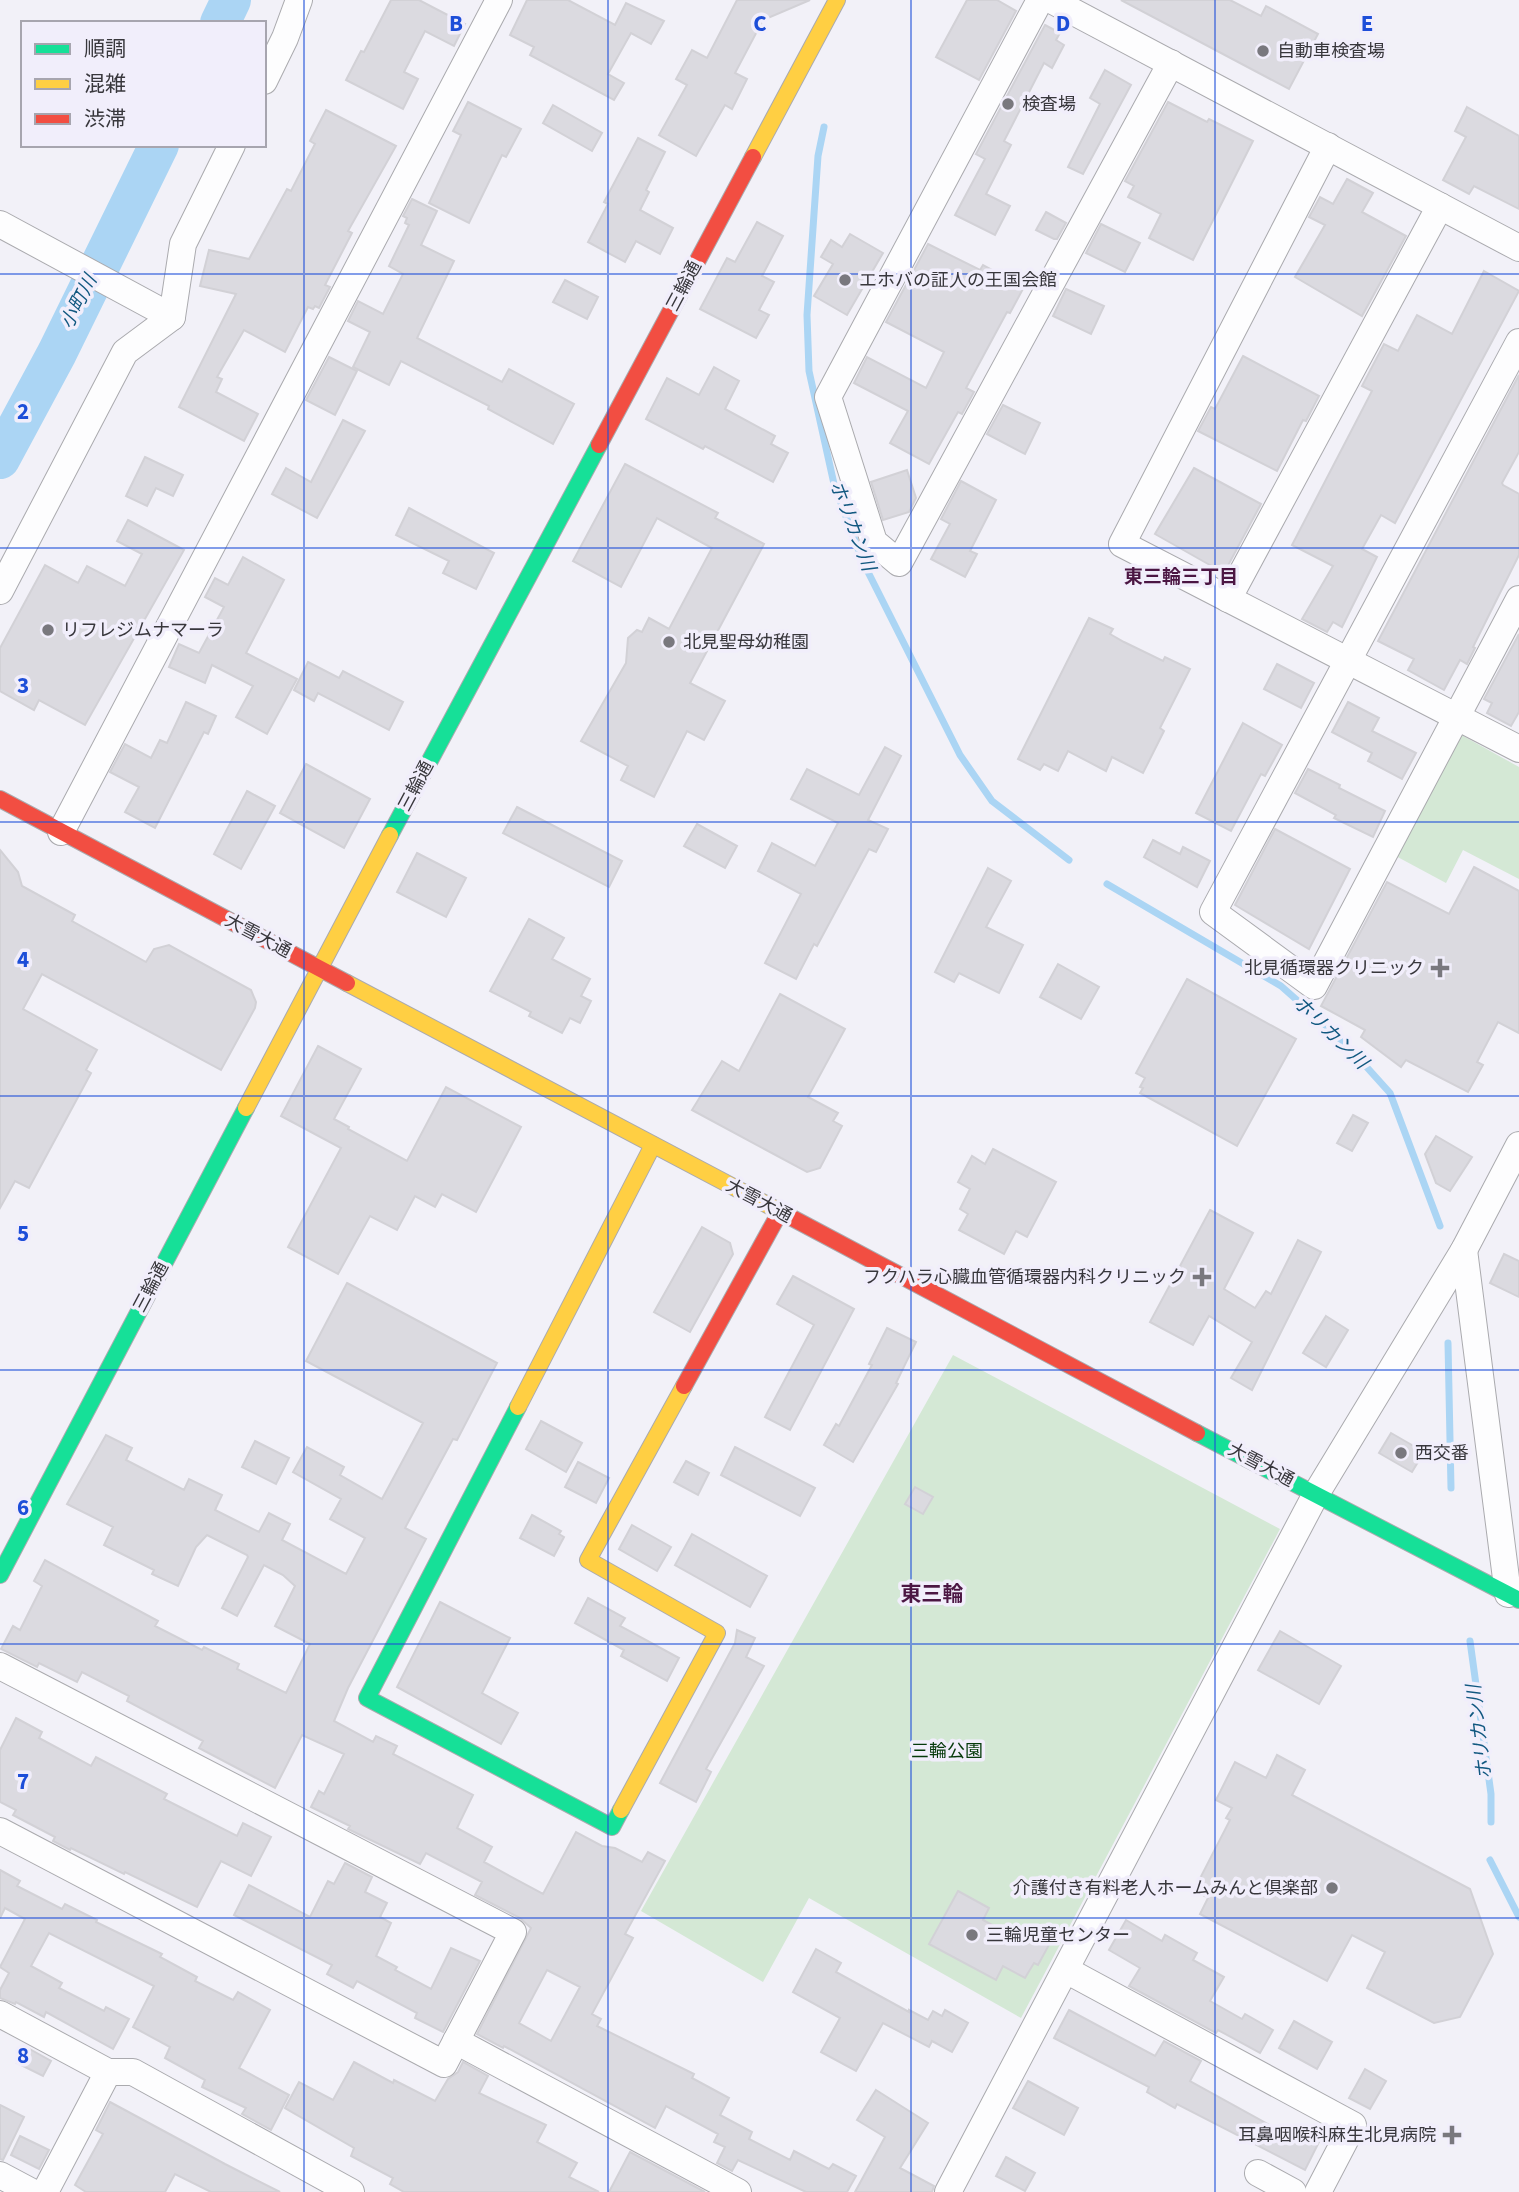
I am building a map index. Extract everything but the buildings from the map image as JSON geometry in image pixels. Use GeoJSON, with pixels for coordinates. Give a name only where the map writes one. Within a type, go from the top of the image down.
{"type":"FeatureCollection","features":[{"type":"Feature","properties":{"kind":"main road","name":"三輪通"},"geometry":{"type":"LineString","coordinates":[[0,1574],[319,968],[837,0]]}},
{"type":"Feature","properties":{"kind":"main road","name":"大雪大通"},"geometry":{"type":"LineString","coordinates":[[0,799],[1353,1515],[1514,1597]]}},
{"type":"Feature","properties":{"kind":"main road"},"geometry":{"type":"LineString","coordinates":[[653,1145],[367,1698],[612,1827],[717,1633],[588,1560],[780,1212]]}},
{"type":"Feature","properties":{"kind":"street"},"geometry":{"type":"LineString","coordinates":[[266,77],[285,38],[299,0]]}},
{"type":"Feature","properties":{"kind":"street"},"geometry":{"type":"LineString","coordinates":[[61,832],[499,0]]}},
{"type":"Feature","properties":{"kind":"street"},"geometry":{"type":"LineString","coordinates":[[1040,0],[828,397],[874,541],[899,563],[1171,63]]}},
{"type":"Feature","properties":{"kind":"street"},"geometry":{"type":"LineString","coordinates":[[1051,0],[1519,248]]}},
{"type":"Feature","properties":{"kind":"street"},"geometry":{"type":"LineString","coordinates":[[1328,146],[1122,544],[1519,749]]}},
{"type":"Feature","properties":{"kind":"street"},"geometry":{"type":"LineString","coordinates":[[0,591],[125,352],[172,317],[183,244],[231,147]]}},
{"type":"Feature","properties":{"kind":"street"},"geometry":{"type":"LineString","coordinates":[[1228,599],[1440,206]]}},
{"type":"Feature","properties":{"kind":"street"},"geometry":{"type":"LineString","coordinates":[[0,224],[172,317]]}},
{"type":"Feature","properties":{"kind":"street"},"geometry":{"type":"LineString","coordinates":[[1519,342],[1213,912],[1314,986],[1519,599]]}},
{"type":"Feature","properties":{"kind":"street"},"geometry":{"type":"LineString","coordinates":[[948,2192],[1316,1494],[1464,1250],[1519,1145]]}},
{"type":"Feature","properties":{"kind":"street"},"geometry":{"type":"LineString","coordinates":[[1464,1250],[1514,1597]]}},
{"type":"Feature","properties":{"kind":"street"},"geometry":{"type":"LineString","coordinates":[[0,1666],[513,1933],[444,2064],[0,1831]]}},
{"type":"Feature","properties":{"kind":"street"},"geometry":{"type":"LineString","coordinates":[[1066,1970],[1353,2125],[1318,2192]]}},
{"type":"Feature","properties":{"kind":"street"},"geometry":{"type":"LineString","coordinates":[[0,2014],[108,2072],[133,2073],[351,2192]]}},
{"type":"Feature","properties":{"kind":"street"},"geometry":{"type":"LineString","coordinates":[[456,2041],[738,2192]]}},
{"type":"Feature","properties":{"kind":"street"},"geometry":{"type":"LineString","coordinates":[[45,2192],[108,2072]]}},
{"type":"Feature","properties":{"kind":"street"},"geometry":{"type":"LineString","coordinates":[[1258,2173],[1293,2192]]}},
{"type":"Feature","properties":{"kind":"street"},"geometry":{"type":"LineString","coordinates":[[0,2175],[32,2192]]}},
{"type":"Feature","properties":{"kind":"green space"},"geometry":{"type":"Polygon","coordinates":[[[1456,732],[1519,767],[1519,879],[1463,850],[1446,883],[1392,854],[1456,732]]]}},
{"type":"Feature","properties":{"kind":"green space","name":"三輪公園"},"geometry":{"type":"Polygon","coordinates":[[[953,1355],[1280,1529],[1021,2018],[809,1898],[763,1982],[641,1911],[953,1355]]]}},
{"type":"Feature","properties":{"kind":"waterway","name":"小町川"},"geometry":{"type":"LineString","coordinates":[[221,21],[231,0]]}},
{"type":"Feature","properties":{"kind":"waterway","name":"ホリカン川"},"geometry":{"type":"LineString","coordinates":[[824,127],[818,156],[807,315],[809,371],[834,484],[863,562],[960,755],[992,801],[1069,860]]}},
{"type":"Feature","properties":{"kind":"waterway","name":"小町川"},"geometry":{"type":"LineString","coordinates":[[0,459],[57,353],[158,147]]}},
{"type":"Feature","properties":{"kind":"waterway","name":"ホリカン川"},"geometry":{"type":"LineString","coordinates":[[1107,884],[1281,986],[1333,1032],[1390,1093],[1440,1226]]}},
{"type":"Feature","properties":{"kind":"waterway","name":"ホリカン川"},"geometry":{"type":"LineString","coordinates":[[1448,1343],[1451,1488]]}},
{"type":"Feature","properties":{"kind":"waterway","name":"ホリカン川"},"geometry":{"type":"LineString","coordinates":[[1470,1641],[1491,1794],[1491,1822]]}},
{"type":"Feature","properties":{"kind":"waterway","name":"ホリカン川"},"geometry":{"type":"LineString","coordinates":[[1490,1860],[1519,1917]]}},
{"type":"Feature","properties":{"kind":"traffic: fast"},"geometry":{"type":"LineString","coordinates":[[390,835],[599,445]]}},
{"type":"Feature","properties":{"kind":"traffic: fast"},"geometry":{"type":"LineString","coordinates":[[0,1575],[246,1108]]}},
{"type":"Feature","properties":{"kind":"traffic: fast"},"geometry":{"type":"LineString","coordinates":[[518,1407],[367,1698],[612,1827],[621,1810]]}},
{"type":"Feature","properties":{"kind":"traffic: fast"},"geometry":{"type":"LineString","coordinates":[[1197,1433],[1519,1600]]}},
{"type":"Feature","properties":{"kind":"traffic: slow"},"geometry":{"type":"LineString","coordinates":[[753,157],[837,0]]}},
{"type":"Feature","properties":{"kind":"traffic: slow"},"geometry":{"type":"LineString","coordinates":[[246,1108],[390,835]]}},
{"type":"Feature","properties":{"kind":"traffic: slow"},"geometry":{"type":"LineString","coordinates":[[347,983],[779,1211]]}},
{"type":"Feature","properties":{"kind":"traffic: slow"},"geometry":{"type":"LineString","coordinates":[[518,1407],[653,1145]]}},
{"type":"Feature","properties":{"kind":"traffic: slow"},"geometry":{"type":"LineString","coordinates":[[621,1810],[717,1633],[588,1560],[684,1386]]}},
{"type":"Feature","properties":{"kind":"traffic: jam"},"geometry":{"type":"LineString","coordinates":[[599,445],[753,157]]}},
{"type":"Feature","properties":{"kind":"traffic: jam"},"geometry":{"type":"LineString","coordinates":[[0,799],[347,983]]}},
{"type":"Feature","properties":{"kind":"traffic: jam"},"geometry":{"type":"LineString","coordinates":[[779,1211],[1197,1433]]}},
{"type":"Feature","properties":{"kind":"traffic: jam"},"geometry":{"type":"LineString","coordinates":[[684,1386],[780,1212]]}},
{"type":"Feature","properties":{"kind":"place","name":"自動車検査場"},"geometry":{"type":"Point","coordinates":[1263,51]}},
{"type":"Feature","properties":{"kind":"place","name":"検査場"},"geometry":{"type":"Point","coordinates":[1008,104]}},
{"type":"Feature","properties":{"kind":"place","name":"エホバの証人の王国会館"},"geometry":{"type":"Point","coordinates":[845,280]}},
{"type":"Feature","properties":{"kind":"place","name":"リフレジムナマーラ"},"geometry":{"type":"Point","coordinates":[48,630]}},
{"type":"Feature","properties":{"kind":"place","name":"北見聖母幼稚園"},"geometry":{"type":"Point","coordinates":[669,642]}},
{"type":"Feature","properties":{"kind":"place","name":"北見循環器クリニック"},"geometry":{"type":"Point","coordinates":[1440,968]}},
{"type":"Feature","properties":{"kind":"place","name":"フクハラ心臓血管循環器内科クリニック"},"geometry":{"type":"Point","coordinates":[1202,1277]}},
{"type":"Feature","properties":{"kind":"place","name":"西交番"},"geometry":{"type":"Point","coordinates":[1401,1453]}},
{"type":"Feature","properties":{"kind":"place","name":"介護付き有料老人ホームみんと倶楽部"},"geometry":{"type":"Point","coordinates":[1332,1888]}},
{"type":"Feature","properties":{"kind":"place","name":"三輪児童センター"},"geometry":{"type":"Point","coordinates":[972,1935]}},
{"type":"Feature","properties":{"kind":"place","name":"耳鼻咽喉科麻生北見病院"},"geometry":{"type":"Point","coordinates":[1452,2135]}},
{"type":"Feature","properties":{"kind":"district","name":"東三輪三丁目"},"geometry":{"type":"Point","coordinates":[1181,577]}},
{"type":"Feature","properties":{"kind":"district","name":"東三輪"},"geometry":{"type":"Point","coordinates":[932,1594]}}]}
